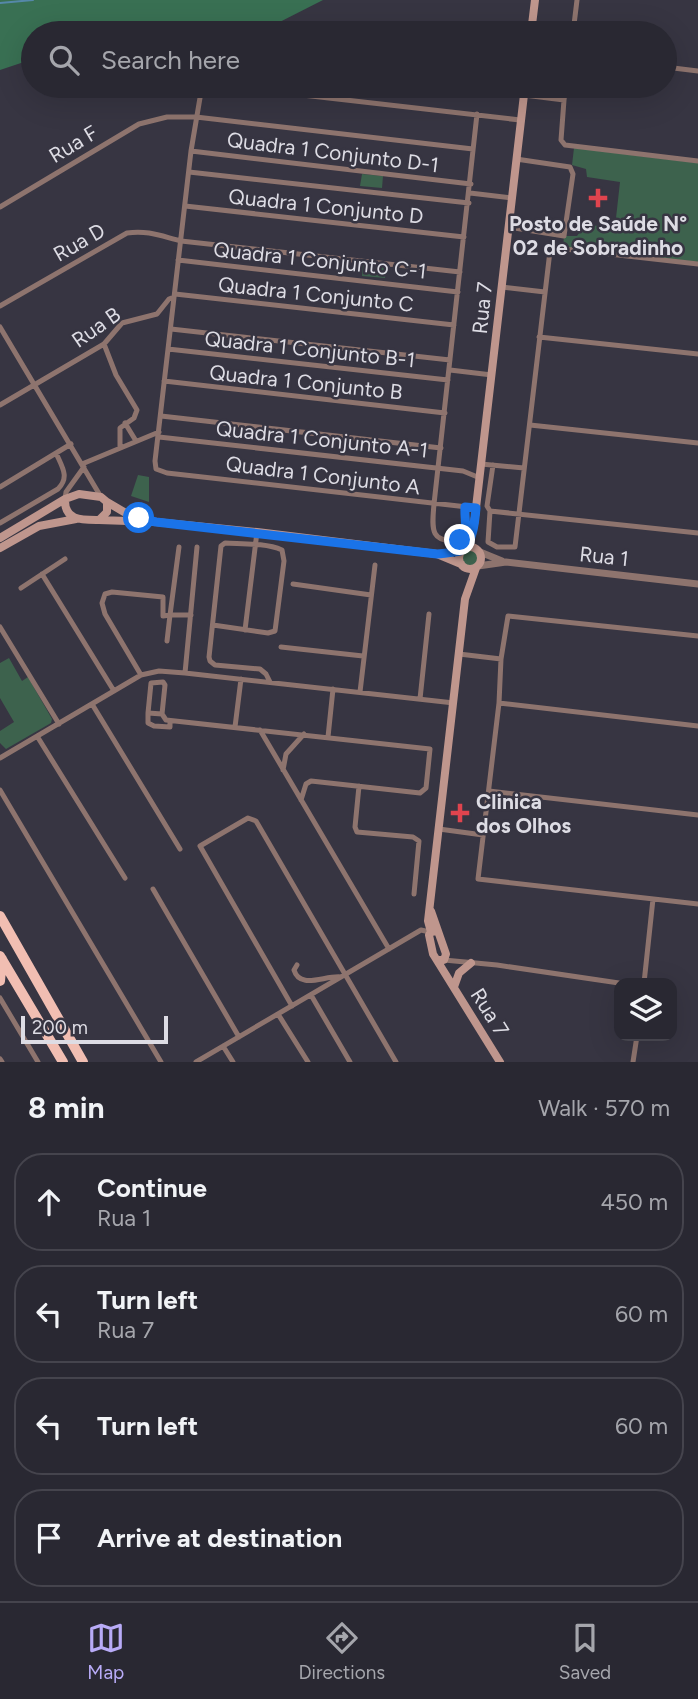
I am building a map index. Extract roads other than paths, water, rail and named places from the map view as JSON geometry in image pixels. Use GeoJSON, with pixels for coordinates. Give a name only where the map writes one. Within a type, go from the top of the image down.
{"type":"FeatureCollection","features":[{"type":"Feature","properties":{"kind":"highway"},"geometry":{"type":"LineString","coordinates":[[0,916],[83,1062]]}},
{"type":"Feature","properties":{"kind":"highway"},"geometry":{"type":"LineString","coordinates":[[0,981],[1,957]]}},
{"type":"Feature","properties":{"kind":"highway"},"geometry":{"type":"LineString","coordinates":[[1,957],[63,1062]]}},
{"type":"Feature","properties":{"kind":"main road"},"geometry":{"type":"LineString","coordinates":[[532,21],[535,0]]}},
{"type":"Feature","properties":{"kind":"main road","name":"Rua 7"},"geometry":{"type":"LineString","coordinates":[[464,549],[474,525],[523,98]]}},
{"type":"Feature","properties":{"kind":"main road"},"geometry":{"type":"LineString","coordinates":[[0,538],[65,499],[79,494],[104,500],[131,516],[156,522]]}},
{"type":"Feature","properties":{"kind":"main road"},"geometry":{"type":"LineString","coordinates":[[65,499],[67,512],[76,519]]}},
{"type":"Feature","properties":{"kind":"main road"},"geometry":{"type":"LineString","coordinates":[[99,520],[107,512],[104,500]]}},
{"type":"Feature","properties":{"kind":"main road"},"geometry":{"type":"LineString","coordinates":[[0,548],[40,526],[76,519],[156,522],[437,554],[469,569],[477,567]]}},
{"type":"Feature","properties":{"kind":"main road","name":"Rua 7"},"geometry":{"type":"LineString","coordinates":[[474,525],[479,551]]}},
{"type":"Feature","properties":{"kind":"main road"},"geometry":{"type":"LineString","coordinates":[[437,554],[472,547],[479,551],[481,559],[467,591],[428,921],[433,954],[443,959]]}},
{"type":"Feature","properties":{"kind":"main road"},"geometry":{"type":"LineString","coordinates":[[464,549],[459,557],[467,591]]}},
{"type":"Feature","properties":{"kind":"main road"},"geometry":{"type":"LineString","coordinates":[[430,909],[429,932],[443,959]]}},
{"type":"Feature","properties":{"kind":"main road","name":"Rua 7"},"geometry":{"type":"LineString","coordinates":[[443,959],[451,984],[500,1062]]}},
{"type":"Feature","properties":{"kind":"main road"},"geometry":{"type":"LineString","coordinates":[[451,984],[471,964]]}},
{"type":"Feature","properties":{"kind":"street"},"geometry":{"type":"LineString","coordinates":[[574,21],[577,0]]}},
{"type":"Feature","properties":{"kind":"street"},"geometry":{"type":"LineString","coordinates":[[677,68],[698,71]]}},
{"type":"Feature","properties":{"kind":"street"},"geometry":{"type":"LineString","coordinates":[[65,499],[66,492],[83,465],[120,447],[159,434],[188,172],[200,98]]}},
{"type":"Feature","properties":{"kind":"street"},"geometry":{"type":"LineString","coordinates":[[332,98],[520,120]]}},
{"type":"Feature","properties":{"kind":"street"},"geometry":{"type":"LineString","coordinates":[[555,98],[564,100],[561,140],[565,145],[698,160]]}},
{"type":"Feature","properties":{"kind":"street"},"geometry":{"type":"LineString","coordinates":[[465,507],[465,534],[460,540],[450,542],[440,539],[432,528],[434,504],[477,114]]}},
{"type":"Feature","properties":{"kind":"street","name":"Rua F"},"geometry":{"type":"LineString","coordinates":[[0,207],[139,124],[167,117],[196,117],[473,149]]}},
{"type":"Feature","properties":{"kind":"street","name":"Quadra 1 Conjunto D-1"},"geometry":{"type":"LineString","coordinates":[[191,151],[471,184]]}},
{"type":"Feature","properties":{"kind":"street"},"geometry":{"type":"LineString","coordinates":[[509,228],[564,236],[573,174],[570,167],[516,159]]}},
{"type":"Feature","properties":{"kind":"street","name":"Quadra 1 Conjunto D-1"},"geometry":{"type":"LineString","coordinates":[[188,172],[468,203]]}},
{"type":"Feature","properties":{"kind":"street"},"geometry":{"type":"LineString","coordinates":[[470,193],[512,198]]}},
{"type":"Feature","properties":{"kind":"street","name":"Quadra 1 Conjunto D"},"geometry":{"type":"LineString","coordinates":[[185,206],[464,237]]}},
{"type":"Feature","properties":{"kind":"street","name":"Rua D"},"geometry":{"type":"LineString","coordinates":[[0,306],[127,233],[154,233],[181,241]]}},
{"type":"Feature","properties":{"kind":"street","name":"Quadra 1 Conjunto C-1"},"geometry":{"type":"LineString","coordinates":[[181,241],[460,272]]}},
{"type":"Feature","properties":{"kind":"street"},"geometry":{"type":"LineString","coordinates":[[490,511],[486,539],[498,547],[516,546],[548,254],[553,248],[698,264]]}},
{"type":"Feature","properties":{"kind":"street","name":"Quadra 1 Conjunto C-1"},"geometry":{"type":"LineString","coordinates":[[178,260],[458,292]]}},
{"type":"Feature","properties":{"kind":"street"},"geometry":{"type":"LineString","coordinates":[[502,287],[545,292]]}},
{"type":"Feature","properties":{"kind":"street","name":"Quadra 1 Conjunto C"},"geometry":{"type":"LineString","coordinates":[[175,295],[454,325]]}},
{"type":"Feature","properties":{"kind":"street","name":"Rua B"},"geometry":{"type":"LineString","coordinates":[[0,405],[104,344],[122,323],[157,314],[175,295]]}},
{"type":"Feature","properties":{"kind":"street"},"geometry":{"type":"LineString","coordinates":[[0,327],[104,500]]}},
{"type":"Feature","properties":{"kind":"street","name":"Quadra 1 Conjunto B-1"},"geometry":{"type":"LineString","coordinates":[[171,329],[450,360]]}},
{"type":"Feature","properties":{"kind":"street"},"geometry":{"type":"LineString","coordinates":[[539,337],[698,354]]}},
{"type":"Feature","properties":{"kind":"street"},"geometry":{"type":"LineString","coordinates":[[104,344],[116,375],[137,408],[134,418],[125,423],[118,435],[120,447]]}},
{"type":"Feature","properties":{"kind":"street","name":"Quadra 1 Conjunto B-1"},"geometry":{"type":"LineString","coordinates":[[168,349],[448,380]]}},
{"type":"Feature","properties":{"kind":"street"},"geometry":{"type":"LineString","coordinates":[[450,370],[493,375]]}},
{"type":"Feature","properties":{"kind":"street","name":"Quadra 1 Conjunto B"},"geometry":{"type":"LineString","coordinates":[[164,381],[444,413]]}},
{"type":"Feature","properties":{"kind":"street","name":"Quadra 1 Conjunto A-1"},"geometry":{"type":"LineString","coordinates":[[161,416],[441,448]]}},
{"type":"Feature","properties":{"kind":"street"},"geometry":{"type":"LineString","coordinates":[[125,423],[136,441]]}},
{"type":"Feature","properties":{"kind":"street"},"geometry":{"type":"LineString","coordinates":[[530,425],[698,443]]}},
{"type":"Feature","properties":{"kind":"street","name":"Quadra 1 Conjunto A-1"},"geometry":{"type":"LineString","coordinates":[[159,434],[463,471],[480,478]]}},
{"type":"Feature","properties":{"kind":"street","name":"Quadra 1 Conjunto A"},"geometry":{"type":"LineString","coordinates":[[159,434],[155,466],[159,471],[167,473],[476,508]]}},
{"type":"Feature","properties":{"kind":"street"},"geometry":{"type":"LineString","coordinates":[[0,486],[71,444]]}},
{"type":"Feature","properties":{"kind":"street"},"geometry":{"type":"LineString","coordinates":[[0,523],[64,483],[65,474],[56,453]]}},
{"type":"Feature","properties":{"kind":"street"},"geometry":{"type":"LineString","coordinates":[[481,464],[524,468]]}},
{"type":"Feature","properties":{"kind":"street"},"geometry":{"type":"LineString","coordinates":[[493,465],[486,506],[490,511],[698,533]]}},
{"type":"Feature","properties":{"kind":"street"},"geometry":{"type":"LineString","coordinates":[[78,475],[89,475]]}},
{"type":"Feature","properties":{"kind":"street"},"geometry":{"type":"LineString","coordinates":[[245,629],[257,532]]}},
{"type":"Feature","properties":{"kind":"street"},"geometry":{"type":"LineString","coordinates":[[214,625],[268,633],[275,631],[284,555],[280,549],[225,543],[221,546],[209,657],[211,663],[260,669],[270,682]]}},
{"type":"Feature","properties":{"kind":"street"},"geometry":{"type":"LineString","coordinates":[[167,641],[179,547]]}},
{"type":"Feature","properties":{"kind":"street"},"geometry":{"type":"LineString","coordinates":[[185,673],[197,547]]}},
{"type":"Feature","properties":{"kind":"street"},"geometry":{"type":"LineString","coordinates":[[479,551],[506,562]]}},
{"type":"Feature","properties":{"kind":"street"},"geometry":{"type":"LineString","coordinates":[[21,588],[65,559]]}},
{"type":"Feature","properties":{"kind":"street"},"geometry":{"type":"LineString","coordinates":[[477,567],[506,562]]}},
{"type":"Feature","properties":{"kind":"street","name":"Rua 1"},"geometry":{"type":"LineString","coordinates":[[506,562],[698,584]]}},
{"type":"Feature","properties":{"kind":"street"},"geometry":{"type":"LineString","coordinates":[[360,692],[375,565]]}},
{"type":"Feature","properties":{"kind":"street"},"geometry":{"type":"LineString","coordinates":[[43,574],[114,691]]}},
{"type":"Feature","properties":{"kind":"street"},"geometry":{"type":"LineString","coordinates":[[293,584],[371,595]]}},
{"type":"Feature","properties":{"kind":"street"},"geometry":{"type":"LineString","coordinates":[[141,675],[102,608],[105,594],[119,592],[163,597],[163,615],[191,615]]}},
{"type":"Feature","properties":{"kind":"street"},"geometry":{"type":"LineString","coordinates":[[420,699],[429,614]]}},
{"type":"Feature","properties":{"kind":"street"},"geometry":{"type":"LineString","coordinates":[[698,636],[508,616],[478,879],[698,904]]}},
{"type":"Feature","properties":{"kind":"street"},"geometry":{"type":"LineString","coordinates":[[0,627],[58,724]]}},
{"type":"Feature","properties":{"kind":"street"},"geometry":{"type":"LineString","coordinates":[[281,648],[363,656]]}},
{"type":"Feature","properties":{"kind":"street"},"geometry":{"type":"LineString","coordinates":[[459,654],[501,659]]}},
{"type":"Feature","properties":{"kind":"street"},"geometry":{"type":"LineString","coordinates":[[1,756],[141,675],[159,671],[454,703]]}},
{"type":"Feature","properties":{"kind":"street"},"geometry":{"type":"LineString","coordinates":[[235,727],[241,679]]}},
{"type":"Feature","properties":{"kind":"street"},"geometry":{"type":"LineString","coordinates":[[170,721],[170,727],[148,723],[151,683],[163,682],[165,685],[162,714],[164,719],[170,721],[430,749],[425,791],[420,793],[311,781],[306,783],[301,800]]}},
{"type":"Feature","properties":{"kind":"street"},"geometry":{"type":"LineString","coordinates":[[328,737],[333,689]]}},
{"type":"Feature","properties":{"kind":"street"},"geometry":{"type":"LineString","coordinates":[[499,703],[698,726]]}},
{"type":"Feature","properties":{"kind":"street"},"geometry":{"type":"LineString","coordinates":[[92,704],[180,849]]}},
{"type":"Feature","properties":{"kind":"street"},"geometry":{"type":"LineString","coordinates":[[148,713],[162,714]]}},
{"type":"Feature","properties":{"kind":"street"},"geometry":{"type":"LineString","coordinates":[[260,730],[389,949]]}},
{"type":"Feature","properties":{"kind":"street"},"geometry":{"type":"LineString","coordinates":[[283,770],[286,754],[304,734]]}},
{"type":"Feature","properties":{"kind":"street"},"geometry":{"type":"LineString","coordinates":[[37,736],[125,878]]}},
{"type":"Feature","properties":{"kind":"street"},"geometry":{"type":"LineString","coordinates":[[359,786],[355,827],[357,832],[413,837],[419,841],[414,894]]}},
{"type":"Feature","properties":{"kind":"street"},"geometry":{"type":"LineString","coordinates":[[0,790],[161,1062]]}},
{"type":"Feature","properties":{"kind":"street"},"geometry":{"type":"LineString","coordinates":[[489,791],[698,815]]}},
{"type":"Feature","properties":{"kind":"street"},"geometry":{"type":"LineString","coordinates":[[292,1006],[200,846],[248,818],[256,821],[343,976],[396,1062]]}},
{"type":"Feature","properties":{"kind":"street"},"geometry":{"type":"LineString","coordinates":[[439,829],[483,835]]}},
{"type":"Feature","properties":{"kind":"street"},"geometry":{"type":"LineString","coordinates":[[153,889],[239,1037]]}},
{"type":"Feature","properties":{"kind":"street"},"geometry":{"type":"LineString","coordinates":[[645,978],[653,899]]}},
{"type":"Feature","properties":{"kind":"street"},"geometry":{"type":"LineString","coordinates":[[411,936],[429,932]]}},
{"type":"Feature","properties":{"kind":"street"},"geometry":{"type":"LineString","coordinates":[[196,1062],[411,936],[429,932]]}},
{"type":"Feature","properties":{"kind":"street"},"geometry":{"type":"LineString","coordinates":[[443,959],[614,982]]}},
{"type":"Feature","properties":{"kind":"street"},"geometry":{"type":"LineString","coordinates":[[296,965],[294,970],[301,981],[343,976]]}},
{"type":"Feature","properties":{"kind":"street"},"geometry":{"type":"LineString","coordinates":[[311,995],[349,1062]]}},
{"type":"Feature","properties":{"kind":"street"},"geometry":{"type":"LineString","coordinates":[[0,998],[38,1062]]}},
{"type":"Feature","properties":{"kind":"street"},"geometry":{"type":"LineString","coordinates":[[278,1014],[307,1062]]}},
{"type":"Feature","properties":{"kind":"street"},"geometry":{"type":"LineString","coordinates":[[633,1062],[636,1041]]}},
{"type":"Feature","properties":{"kind":"street"},"geometry":{"type":"LineString","coordinates":[[223,1046],[233,1062]]}},
{"type":"Feature","properties":{"kind":"waterway"},"geometry":{"type":"LineString","coordinates":[[0,3],[33,0]]}},
{"type":"Feature","properties":{"kind":"place","name":"Posto de Saúde N° 02 de Sobradinho"},"geometry":{"type":"Point","coordinates":[598,198]}},
{"type":"Feature","properties":{"kind":"place","name":"Clinica dos Olhos"},"geometry":{"type":"Point","coordinates":[460,813]}}]}
